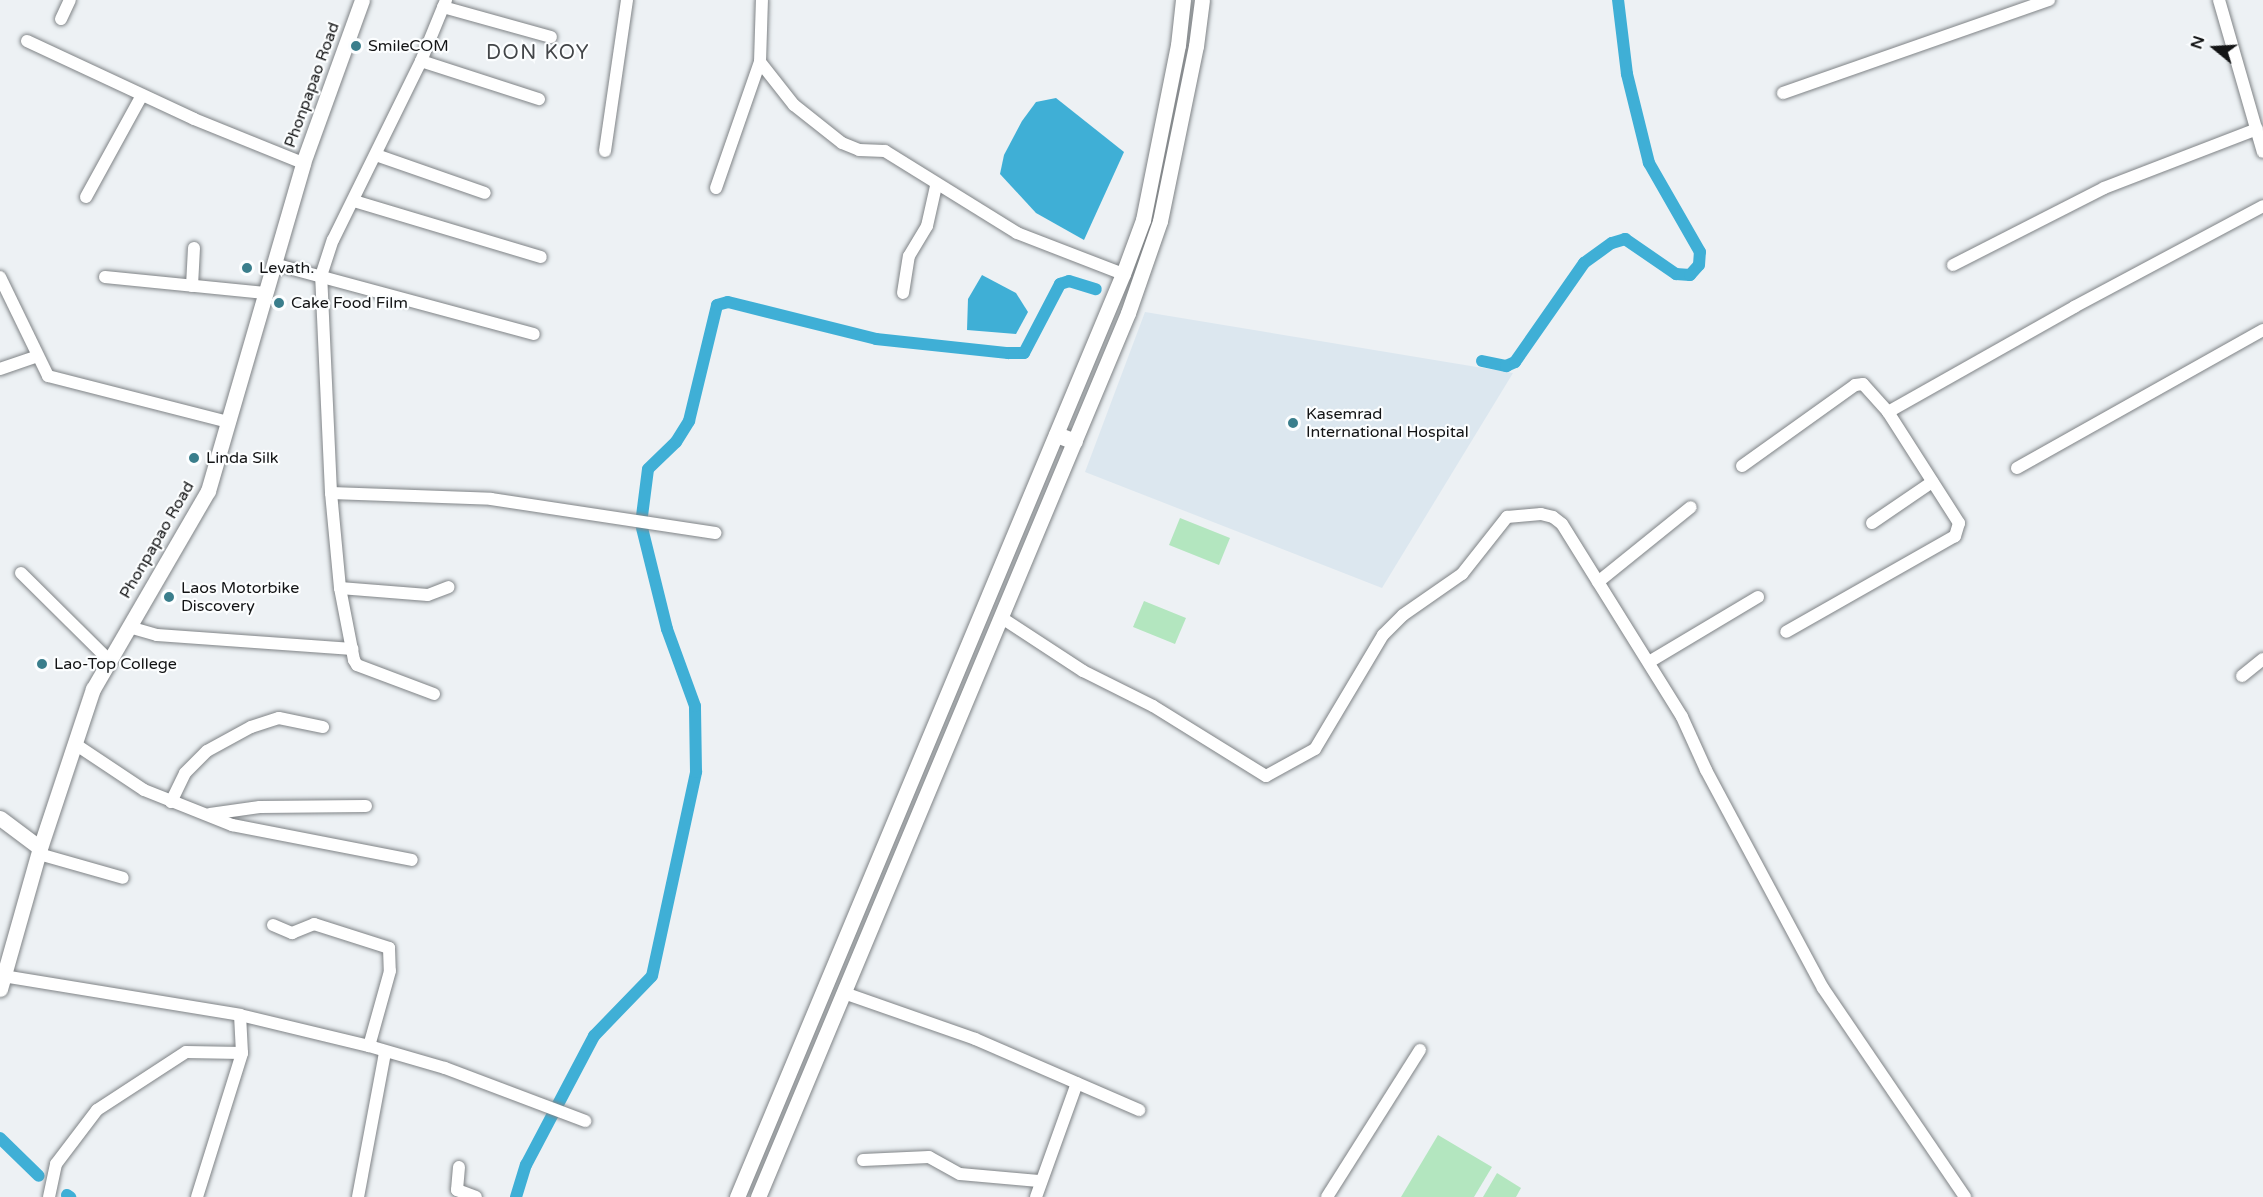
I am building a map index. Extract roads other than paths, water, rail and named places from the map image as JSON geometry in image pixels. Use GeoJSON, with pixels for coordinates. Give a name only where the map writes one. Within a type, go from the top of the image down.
{"type":"FeatureCollection","features":[{"type":"Feature","properties":{"kind":"main road"},"geometry":{"type":"LineString","coordinates":[[1057,435],[1075,442]]}},
{"type":"Feature","properties":{"kind":"street"},"geometry":{"type":"LineString","coordinates":[[61,19],[70,0]]}},
{"type":"Feature","properties":{"kind":"street","name":"Phonpapao Road"},"geometry":{"type":"LineString","coordinates":[[1,984],[39,851],[93,689],[208,490],[303,164],[362,0]]}},
{"type":"Feature","properties":{"kind":"street"},"geometry":{"type":"LineString","coordinates":[[605,151],[627,0]]}},
{"type":"Feature","properties":{"kind":"street"},"geometry":{"type":"LineString","coordinates":[[716,188],[760,62],[762,0]]}},
{"type":"Feature","properties":{"kind":"street"},"geometry":{"type":"LineString","coordinates":[[737,1197],[1123,274],[1143,220],[1178,45],[1183,0]]}},
{"type":"Feature","properties":{"kind":"street"},"geometry":{"type":"LineString","coordinates":[[758,1197],[1119,337],[1160,221],[1196,46],[1202,0]]}},
{"type":"Feature","properties":{"kind":"street"},"geometry":{"type":"LineString","coordinates":[[1784,93],[2049,0]]}},
{"type":"Feature","properties":{"kind":"street"},"geometry":{"type":"LineString","coordinates":[[2219,0],[2263,152]]}},
{"type":"Feature","properties":{"kind":"street"},"geometry":{"type":"LineString","coordinates":[[434,694],[357,665],[352,649],[340,588],[331,493],[321,276],[333,240],[421,61],[445,3],[551,37]]}},
{"type":"Feature","properties":{"kind":"street"},"geometry":{"type":"LineString","coordinates":[[27,41],[303,164]]}},
{"type":"Feature","properties":{"kind":"street"},"geometry":{"type":"LineString","coordinates":[[421,61],[539,99]]}},
{"type":"Feature","properties":{"kind":"street"},"geometry":{"type":"LineString","coordinates":[[760,62],[786,97],[821,129],[850,147],[885,152],[936,186],[1017,233],[1123,274]]}},
{"type":"Feature","properties":{"kind":"street"},"geometry":{"type":"LineString","coordinates":[[86,197],[142,94]]}},
{"type":"Feature","properties":{"kind":"street"},"geometry":{"type":"LineString","coordinates":[[1953,265],[2104,188],[2257,129]]}},
{"type":"Feature","properties":{"kind":"street"},"geometry":{"type":"LineString","coordinates":[[376,155],[485,193]]}},
{"type":"Feature","properties":{"kind":"street"},"geometry":{"type":"LineString","coordinates":[[903,293],[909,256],[927,226],[936,186]]}},
{"type":"Feature","properties":{"kind":"street"},"geometry":{"type":"LineString","coordinates":[[354,201],[541,257]]}},
{"type":"Feature","properties":{"kind":"street"},"geometry":{"type":"LineString","coordinates":[[1888,412],[2074,307],[2263,206]]}},
{"type":"Feature","properties":{"kind":"street"},"geometry":{"type":"LineString","coordinates":[[192,286],[194,248]]}},
{"type":"Feature","properties":{"kind":"street"},"geometry":{"type":"LineString","coordinates":[[274,264],[534,334]]}},
{"type":"Feature","properties":{"kind":"street"},"geometry":{"type":"LineString","coordinates":[[0,277],[48,376],[228,423]]}},
{"type":"Feature","properties":{"kind":"street"},"geometry":{"type":"LineString","coordinates":[[105,277],[265,293]]}},
{"type":"Feature","properties":{"kind":"street"},"geometry":{"type":"LineString","coordinates":[[2017,468],[2263,330]]}},
{"type":"Feature","properties":{"kind":"street"},"geometry":{"type":"LineString","coordinates":[[0,369],[37,356]]}},
{"type":"Feature","properties":{"kind":"street"},"geometry":{"type":"LineString","coordinates":[[1742,466],[1855,386],[1863,384],[1870,388],[1888,412],[1959,523],[1954,536],[1786,632]]}},
{"type":"Feature","properties":{"kind":"street"},"geometry":{"type":"LineString","coordinates":[[1872,523],[1932,482]]}},
{"type":"Feature","properties":{"kind":"street"},"geometry":{"type":"LineString","coordinates":[[331,493],[491,499],[715,533]]}},
{"type":"Feature","properties":{"kind":"street"},"geometry":{"type":"LineString","coordinates":[[1598,582],[1691,507]]}},
{"type":"Feature","properties":{"kind":"street"},"geometry":{"type":"LineString","coordinates":[[1002,618],[1083,671],[1153,706],[1266,776],[1315,749],[1383,635],[1403,615],[1462,574],[1507,517],[1541,513],[1553,517],[1562,524],[1682,717],[1706,770],[1818,979],[1965,1197]]}},
{"type":"Feature","properties":{"kind":"street"},"geometry":{"type":"LineString","coordinates":[[21,573],[110,661]]}},
{"type":"Feature","properties":{"kind":"street"},"geometry":{"type":"LineString","coordinates":[[340,588],[422,595],[449,587]]}},
{"type":"Feature","properties":{"kind":"street"},"geometry":{"type":"LineString","coordinates":[[1649,662],[1758,597]]}},
{"type":"Feature","properties":{"kind":"street"},"geometry":{"type":"LineString","coordinates":[[129,627],[157,635],[352,649]]}},
{"type":"Feature","properties":{"kind":"street"},"geometry":{"type":"LineString","coordinates":[[2242,676],[2263,659]]}},
{"type":"Feature","properties":{"kind":"street"},"geometry":{"type":"LineString","coordinates":[[171,802],[185,773],[207,751],[251,727],[279,718],[323,727]]}},
{"type":"Feature","properties":{"kind":"street"},"geometry":{"type":"LineString","coordinates":[[75,744],[144,790],[171,802],[210,814],[232,825],[260,833],[412,860]]}},
{"type":"Feature","properties":{"kind":"street"},"geometry":{"type":"LineString","coordinates":[[210,814],[260,807],[366,806]]}},
{"type":"Feature","properties":{"kind":"street"},"geometry":{"type":"LineString","coordinates":[[0,818],[39,851],[123,878]]}},
{"type":"Feature","properties":{"kind":"street"},"geometry":{"type":"LineString","coordinates":[[273,925],[292,933],[314,924],[389,948],[390,971],[369,1046]]}},
{"type":"Feature","properties":{"kind":"street"},"geometry":{"type":"LineString","coordinates":[[1,984],[240,1016],[369,1046],[385,1053],[444,1068],[585,1121]]}},
{"type":"Feature","properties":{"kind":"street"},"geometry":{"type":"LineString","coordinates":[[844,993],[975,1039],[1139,1110]]}},
{"type":"Feature","properties":{"kind":"street"},"geometry":{"type":"LineString","coordinates":[[197,1197],[242,1053],[240,1016]]}},
{"type":"Feature","properties":{"kind":"street"},"geometry":{"type":"LineString","coordinates":[[1327,1197],[1420,1050]]}},
{"type":"Feature","properties":{"kind":"street"},"geometry":{"type":"LineString","coordinates":[[49,1197],[56,1164],[97,1110],[186,1052],[242,1053]]}},
{"type":"Feature","properties":{"kind":"street"},"geometry":{"type":"LineString","coordinates":[[358,1197],[385,1053]]}},
{"type":"Feature","properties":{"kind":"street"},"geometry":{"type":"LineString","coordinates":[[1036,1197],[1039,1180],[1077,1083]]}},
{"type":"Feature","properties":{"kind":"street"},"geometry":{"type":"LineString","coordinates":[[863,1160],[929,1157],[960,1174],[1039,1180]]}},
{"type":"Feature","properties":{"kind":"street"},"geometry":{"type":"LineString","coordinates":[[459,1167],[457,1190],[476,1197]]}},
{"type":"Feature","properties":{"kind":"water"},"geometry":{"type":"Polygon","coordinates":[[[1056,98],[1124,152],[1084,240],[1036,213],[1000,174],[1004,155],[1022,121],[1036,102],[1056,98]]]}},
{"type":"Feature","properties":{"kind":"water"},"geometry":{"type":"Polygon","coordinates":[[[982,275],[1016,293],[1028,312],[1016,334],[967,330],[968,299],[982,275]]]}},
{"type":"Feature","properties":{"kind":"waterway"},"geometry":{"type":"LineString","coordinates":[[1482,361],[1506,366],[1515,362],[1584,263],[1612,243],[1625,239],[1676,274],[1690,275],[1699,265],[1700,252],[1649,163],[1627,74],[1618,0]]}},
{"type":"Feature","properties":{"kind":"waterway"},"geometry":{"type":"LineString","coordinates":[[642,516],[648,469],[676,442],[689,421],[717,305],[728,302],[876,339],[1024,353],[1060,284],[1069,281],[1096,289]]}},
{"type":"Feature","properties":{"kind":"waterway"},"geometry":{"type":"LineString","coordinates":[[516,1197],[526,1165],[594,1036],[652,976],[696,772],[695,706],[667,629],[642,528]]}},
{"type":"Feature","properties":{"kind":"waterway"},"geometry":{"type":"LineString","coordinates":[[0,1138],[39,1176]]}},
{"type":"Feature","properties":{"kind":"place","name":"SmileCOM"},"geometry":{"type":"Point","coordinates":[356,46]}},
{"type":"Feature","properties":{"kind":"place","name":"Levath."},"geometry":{"type":"Point","coordinates":[247,268]}},
{"type":"Feature","properties":{"kind":"place","name":"Cake Food Film"},"geometry":{"type":"Point","coordinates":[279,303]}},
{"type":"Feature","properties":{"kind":"place","name":"Kasemrad International Hospital"},"geometry":{"type":"Point","coordinates":[1293,423]}},
{"type":"Feature","properties":{"kind":"place","name":"Linda Silk"},"geometry":{"type":"Point","coordinates":[194,458]}},
{"type":"Feature","properties":{"kind":"place","name":"Laos Motorbike Discovery"},"geometry":{"type":"Point","coordinates":[169,597]}},
{"type":"Feature","properties":{"kind":"place","name":"Lao-Top College"},"geometry":{"type":"Point","coordinates":[42,664]}},
{"type":"Feature","properties":{"kind":"district","name":"DON KOY"},"geometry":{"type":"Point","coordinates":[538,53]}}]}
